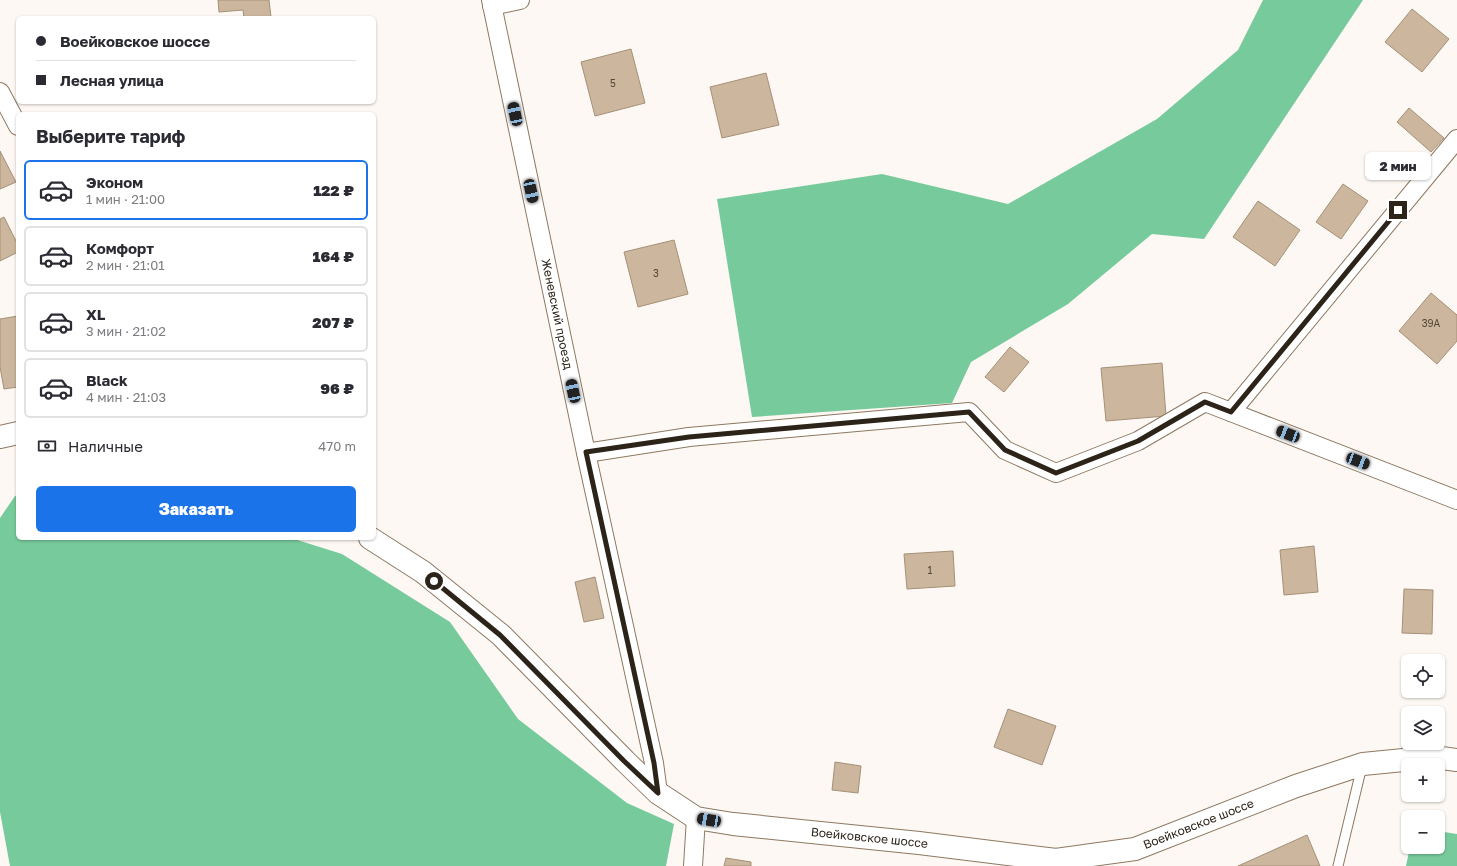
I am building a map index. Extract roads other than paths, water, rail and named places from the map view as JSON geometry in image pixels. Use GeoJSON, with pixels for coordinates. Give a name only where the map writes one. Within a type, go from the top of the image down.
{"type":"FeatureCollection","features":[{"type":"Feature","properties":{"kind":"street"},"geometry":{"type":"LineString","coordinates":[[491,3],[520,0]]}},
{"type":"Feature","properties":{"kind":"street","name":"Женевский проезд"},"geometry":{"type":"LineString","coordinates":[[491,3],[586,452],[654,763],[658,793]]}},
{"type":"Feature","properties":{"kind":"street"},"geometry":{"type":"LineString","coordinates":[[0,92],[16,122]]}},
{"type":"Feature","properties":{"kind":"street"},"geometry":{"type":"LineString","coordinates":[[1231,412],[1457,139]]}},
{"type":"Feature","properties":{"kind":"street"},"geometry":{"type":"LineString","coordinates":[[586,452],[689,437],[969,412],[1005,450],[1056,473],[1138,441],[1205,402],[1457,500]]}},
{"type":"Feature","properties":{"kind":"street"},"geometry":{"type":"LineString","coordinates":[[0,437],[16,433]]}},
{"type":"Feature","properties":{"kind":"street","name":"Воейковское шоссе"},"geometry":{"type":"LineString","coordinates":[[373,540],[423,572],[500,635],[624,761],[658,793],[696,818],[733,824],[919,843],[1056,860],[1135,849],[1296,786],[1363,764],[1434,757],[1457,760]]}},
{"type":"Feature","properties":{"kind":"street"},"geometry":{"type":"LineString","coordinates":[[693,866],[696,818]]}},
{"type":"Feature","properties":{"kind":"lane"},"geometry":{"type":"LineString","coordinates":[[1338,866],[1363,764]]}}]}
